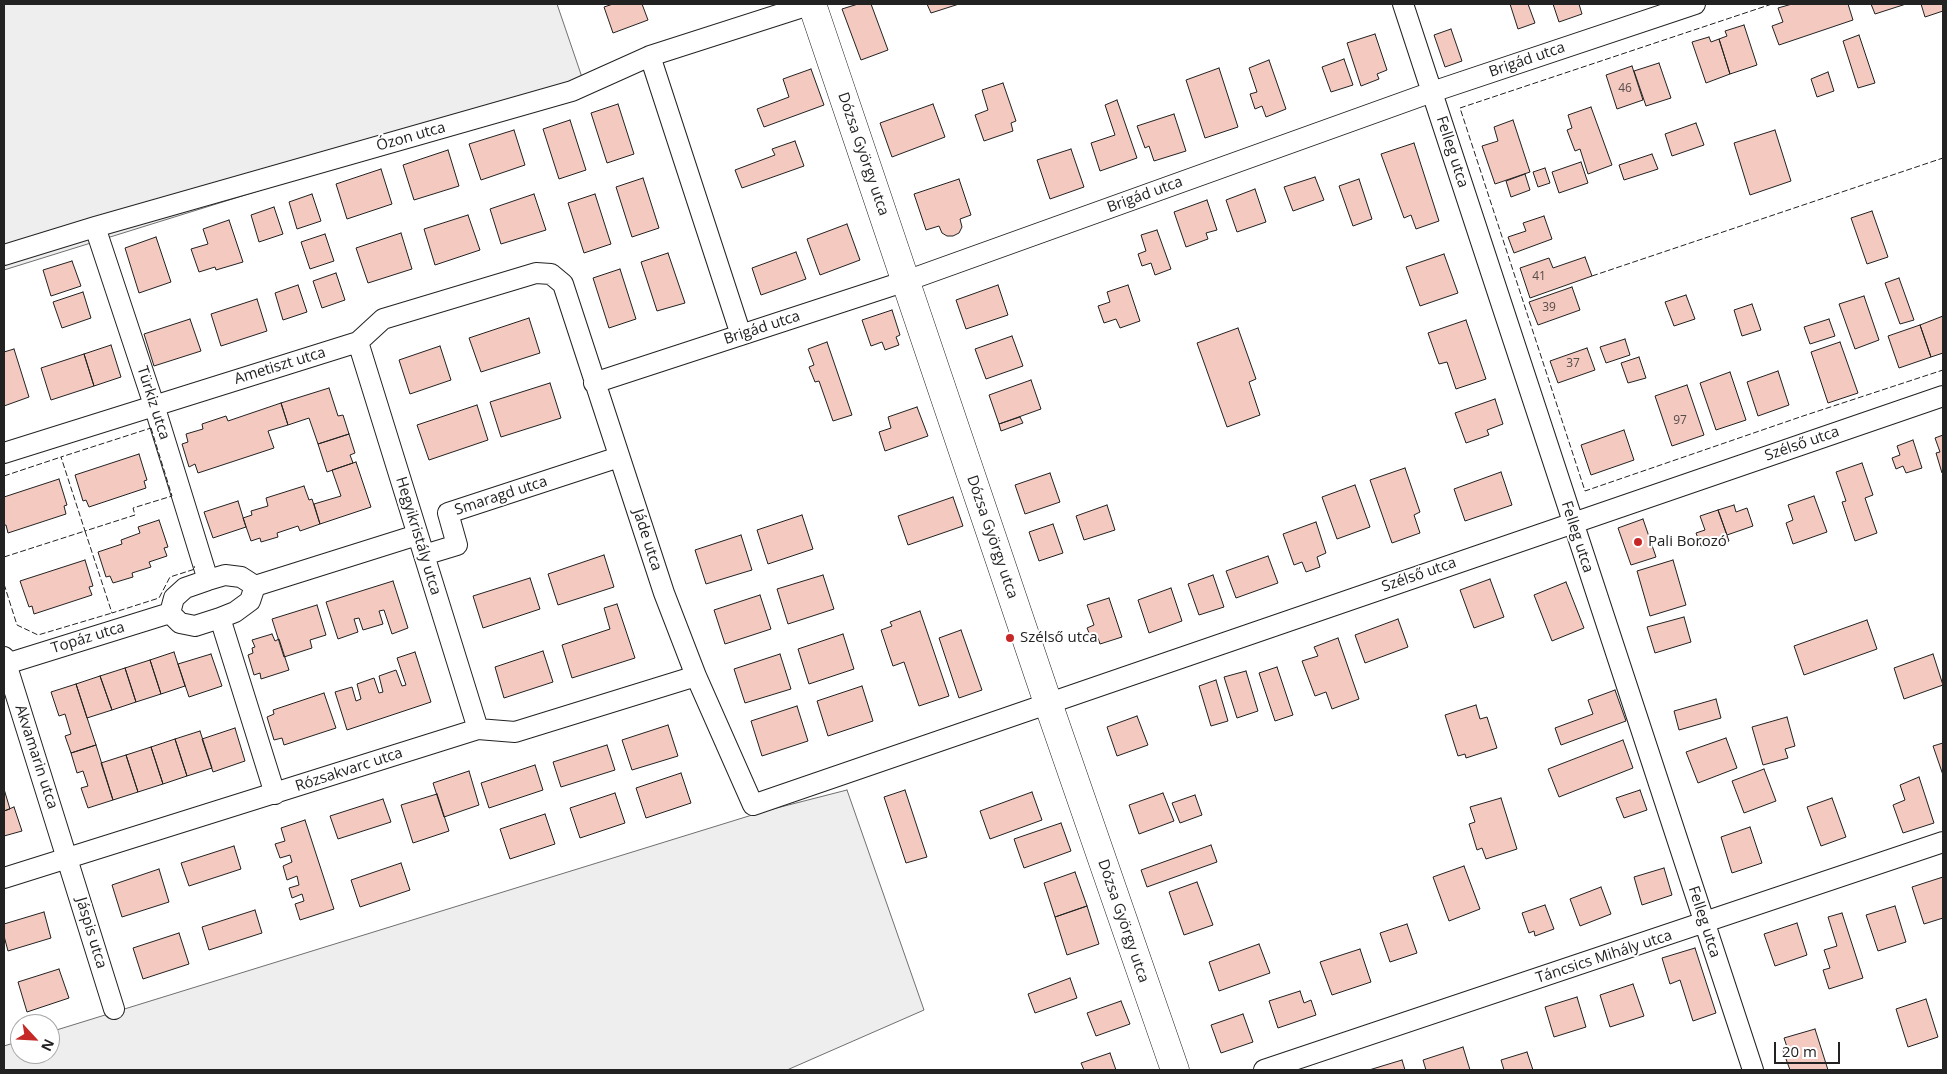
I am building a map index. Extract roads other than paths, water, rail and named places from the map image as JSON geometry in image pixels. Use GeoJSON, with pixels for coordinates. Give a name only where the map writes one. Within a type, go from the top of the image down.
{"type":"FeatureCollection","features":[{"type":"Feature","properties":{"kind":"street","name":"Ózon utca"},"geometry":{"type":"LineString","coordinates":[[4,255],[572,91],[650,56],[812,4]]}},
{"type":"Feature","properties":{"kind":"street","name":"Dózsa György utca"},"geometry":{"type":"LineString","coordinates":[[812,4],[1048,702],[1175,1070]]}},
{"type":"Feature","properties":{"kind":"street","name":"Felleg utca"},"geometry":{"type":"LineString","coordinates":[[1404,4],[1572,522],[1753,1070]]}},
{"type":"Feature","properties":{"kind":"street","name":"Brigád utca"},"geometry":{"type":"LineString","coordinates":[[594,383],[906,281],[1432,92],[1695,4]]}},
{"type":"Feature","properties":{"kind":"street"},"geometry":{"type":"LineString","coordinates":[[650,56],[741,335]]}},
{"type":"Feature","properties":{"kind":"street","name":"Türkiz utca"},"geometry":{"type":"LineString","coordinates":[[96,227],[208,580]]}},
{"type":"Feature","properties":{"kind":"street","name":"Ametiszt utca"},"geometry":{"type":"LineString","coordinates":[[4,453],[358,342],[383,319],[536,273],[551,274]]}},
{"type":"Feature","properties":{"kind":"street","name":"Jáde utca"},"geometry":{"type":"LineString","coordinates":[[551,274],[563,284],[664,593],[696,676],[754,804]]}},
{"type":"Feature","properties":{"kind":"street","name":"Hegyikristály utca"},"geometry":{"type":"LineString","coordinates":[[358,342],[478,730]]}},
{"type":"Feature","properties":{"kind":"street","name":"Szélső utca"},"geometry":{"type":"LineString","coordinates":[[754,804],[1943,396]]}},
{"type":"Feature","properties":{"kind":"street","name":"Smaragd utca"},"geometry":{"type":"LineString","coordinates":[[424,555],[457,545],[448,513],[619,457]]}},
{"type":"Feature","properties":{"kind":"street"},"geometry":{"type":"LineString","coordinates":[[255,586],[250,601],[235,612],[195,626],[180,623],[170,613],[174,598],[185,588],[208,580],[226,575],[241,578],[255,586],[418,535]]}},
{"type":"Feature","properties":{"kind":"street","name":"Topáz utca"},"geometry":{"type":"LineString","coordinates":[[5,660],[170,613]]}},
{"type":"Feature","properties":{"kind":"street"},"geometry":{"type":"LineString","coordinates":[[220,618],[275,794]]}},
{"type":"Feature","properties":{"kind":"street","name":"Akvamarin utca"},"geometry":{"type":"LineString","coordinates":[[5,660],[67,858]]}},
{"type":"Feature","properties":{"kind":"street","name":"Rózsakvarc utca"},"geometry":{"type":"LineString","coordinates":[[4,878],[478,730],[515,732],[696,676]]}},
{"type":"Feature","properties":{"kind":"street","name":"Táncsics Mihály utca"},"geometry":{"type":"LineString","coordinates":[[1264,1070],[1943,842]]}},
{"type":"Feature","properties":{"kind":"street","name":"Jáspis utca"},"geometry":{"type":"LineString","coordinates":[[67,858],[114,1009]]}},
{"type":"Feature","properties":{"kind":"place","name":"Pali Borozó"},"geometry":{"type":"Point","coordinates":[1638,542]}},
{"type":"Feature","properties":{"kind":"place","name":"Szélső utca"},"geometry":{"type":"Point","coordinates":[1010,638]}}]}
